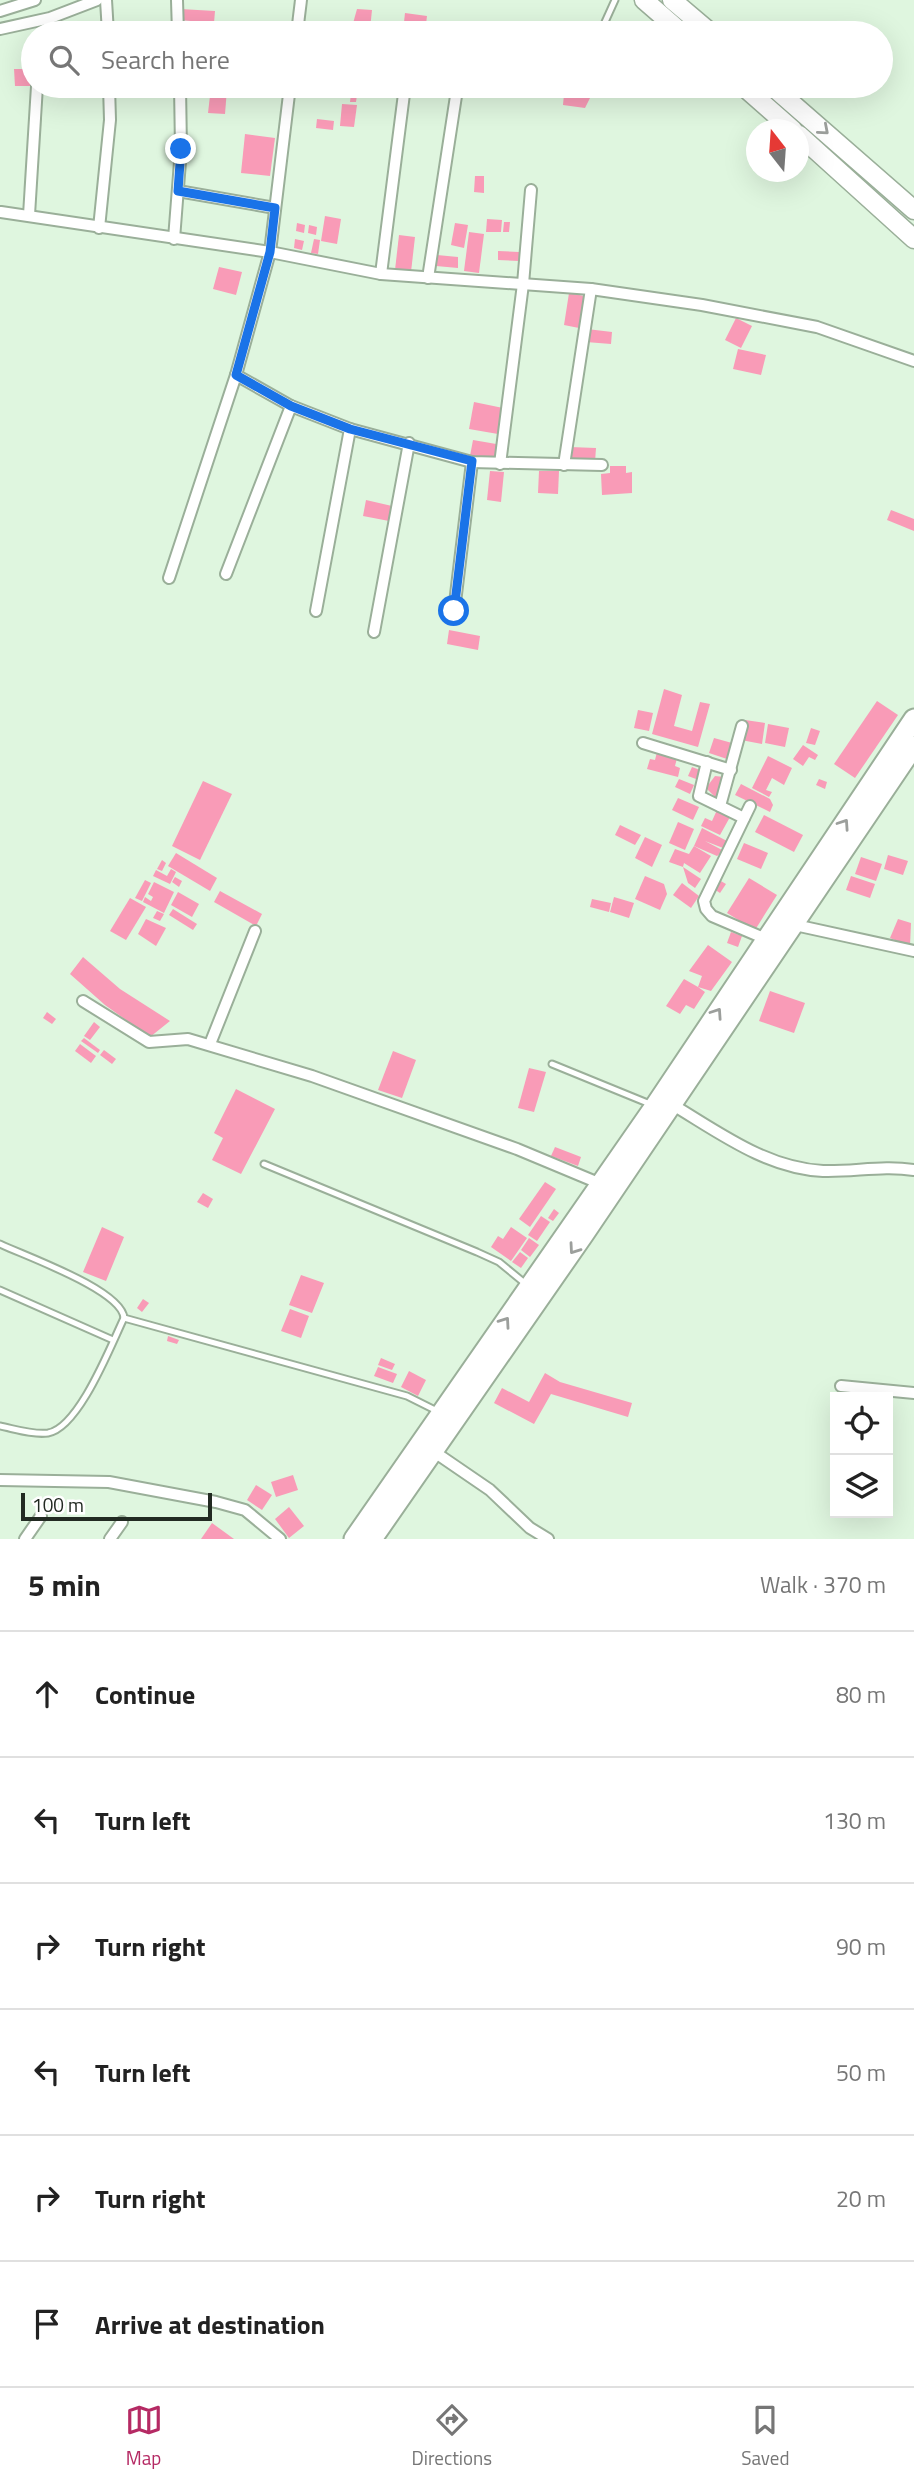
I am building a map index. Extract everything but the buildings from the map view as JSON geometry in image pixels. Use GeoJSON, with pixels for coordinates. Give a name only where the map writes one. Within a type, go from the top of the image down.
{"type":"FeatureCollection","features":[{"type":"Feature","properties":{"kind":"highway"},"geometry":{"type":"LineString","coordinates":[[372,1539],[664,1105],[766,939],[914,719]]}},
{"type":"Feature","properties":{"kind":"highway"},"geometry":{"type":"LineString","coordinates":[[354,1539],[601,1184],[664,1105],[795,925],[914,746]]}},
{"type":"Feature","properties":{"kind":"main road"},"geometry":{"type":"LineString","coordinates":[[644,0],[668,21]]}},
{"type":"Feature","properties":{"kind":"main road"},"geometry":{"type":"LineString","coordinates":[[672,0],[697,21]]}},
{"type":"Feature","properties":{"kind":"main road"},"geometry":{"type":"LineString","coordinates":[[757,98],[780,119]]}},
{"type":"Feature","properties":{"kind":"main road"},"geometry":{"type":"LineString","coordinates":[[786,98],[914,210]]}},
{"type":"Feature","properties":{"kind":"main road"},"geometry":{"type":"LineString","coordinates":[[809,144],[914,239]]}},
{"type":"Feature","properties":{"kind":"street"},"geometry":{"type":"LineString","coordinates":[[2,7],[35,0]]}},
{"type":"Feature","properties":{"kind":"street"},"geometry":{"type":"LineString","coordinates":[[38,21],[97,0]]}},
{"type":"Feature","properties":{"kind":"street"},"geometry":{"type":"LineString","coordinates":[[106,0],[107,21]]}},
{"type":"Feature","properties":{"kind":"street"},"geometry":{"type":"LineString","coordinates":[[177,0],[178,21]]}},
{"type":"Feature","properties":{"kind":"street"},"geometry":{"type":"LineString","coordinates":[[298,21],[301,0]]}},
{"type":"Feature","properties":{"kind":"street"},"geometry":{"type":"LineString","coordinates":[[0,29],[21,25]]}},
{"type":"Feature","properties":{"kind":"street"},"geometry":{"type":"LineString","coordinates":[[29,215],[36,98]]}},
{"type":"Feature","properties":{"kind":"street"},"geometry":{"type":"LineString","coordinates":[[99,228],[110,120],[109,98]]}},
{"type":"Feature","properties":{"kind":"street"},"geometry":{"type":"LineString","coordinates":[[174,239],[180,98]]}},
{"type":"Feature","properties":{"kind":"street"},"geometry":{"type":"LineString","coordinates":[[169,578],[236,375],[270,252],[289,98]]}},
{"type":"Feature","properties":{"kind":"street"},"geometry":{"type":"LineString","coordinates":[[381,274],[403,98]]}},
{"type":"Feature","properties":{"kind":"street"},"geometry":{"type":"LineString","coordinates":[[428,278],[456,98]]}},
{"type":"Feature","properties":{"kind":"street"},"geometry":{"type":"LineString","coordinates":[[500,464],[523,284],[531,190]]}},
{"type":"Feature","properties":{"kind":"street"},"geometry":{"type":"LineString","coordinates":[[178,191],[275,208]]}},
{"type":"Feature","properties":{"kind":"street"},"geometry":{"type":"LineString","coordinates":[[1,212],[270,252],[381,274],[591,289],[702,305],[817,327],[914,361]]}},
{"type":"Feature","properties":{"kind":"street"},"geometry":{"type":"LineString","coordinates":[[564,465],[591,289]]}},
{"type":"Feature","properties":{"kind":"street"},"geometry":{"type":"LineString","coordinates":[[236,375],[291,406],[350,429],[472,461],[500,464],[602,465]]}},
{"type":"Feature","properties":{"kind":"street"},"geometry":{"type":"LineString","coordinates":[[226,574],[291,406]]}},
{"type":"Feature","properties":{"kind":"street"},"geometry":{"type":"LineString","coordinates":[[316,611],[350,429]]}},
{"type":"Feature","properties":{"kind":"street"},"geometry":{"type":"LineString","coordinates":[[374,632],[409,443]]}},
{"type":"Feature","properties":{"kind":"street"},"geometry":{"type":"LineString","coordinates":[[454,611],[472,461]]}},
{"type":"Feature","properties":{"kind":"street"},"geometry":{"type":"LineString","coordinates":[[720,806],[742,726]]}},
{"type":"Feature","properties":{"kind":"street"},"geometry":{"type":"LineString","coordinates":[[643,743],[731,770]]}},
{"type":"Feature","properties":{"kind":"street"},"geometry":{"type":"LineString","coordinates":[[707,762],[698,792],[703,799],[744,818]]}},
{"type":"Feature","properties":{"kind":"street"},"geometry":{"type":"LineString","coordinates":[[750,806],[704,901],[712,916],[766,939]]}},
{"type":"Feature","properties":{"kind":"street"},"geometry":{"type":"LineString","coordinates":[[795,925],[914,951]]}},
{"type":"Feature","properties":{"kind":"street"},"geometry":{"type":"LineString","coordinates":[[211,1044],[255,930]]}},
{"type":"Feature","properties":{"kind":"street"},"geometry":{"type":"LineString","coordinates":[[83,1001],[149,1042],[188,1039],[211,1044],[416,1112],[601,1184]]}},
{"type":"Feature","properties":{"kind":"street"},"geometry":{"type":"LineString","coordinates":[[664,1105],[765,1159],[822,1171],[868,1167],[914,1170]]}},
{"type":"Feature","properties":{"kind":"street"},"geometry":{"type":"LineString","coordinates":[[841,1386],[914,1394]]}},
{"type":"Feature","properties":{"kind":"street"},"geometry":{"type":"LineString","coordinates":[[433,1451],[469,1474],[530,1528],[548,1539]]}},
{"type":"Feature","properties":{"kind":"street"},"geometry":{"type":"LineString","coordinates":[[0,1479],[109,1482],[181,1495],[245,1510],[280,1539]]}},
{"type":"Feature","properties":{"kind":"street"},"geometry":{"type":"LineString","coordinates":[[25,1539],[41,1516]]}},
{"type":"Feature","properties":{"kind":"street"},"geometry":{"type":"LineString","coordinates":[[110,1539],[122,1522]]}},
{"type":"Feature","properties":{"kind":"lane"},"geometry":{"type":"LineString","coordinates":[[605,21],[615,0]]}},
{"type":"Feature","properties":{"kind":"lane"},"geometry":{"type":"LineString","coordinates":[[552,1064],[664,1105]]}},
{"type":"Feature","properties":{"kind":"lane"},"geometry":{"type":"LineString","coordinates":[[264,1164],[488,1257],[530,1286]]}},
{"type":"Feature","properties":{"kind":"lane"},"geometry":{"type":"LineString","coordinates":[[0,1244],[96,1288],[120,1305],[124,1318],[80,1405],[68,1421],[50,1433],[0,1426]]}},
{"type":"Feature","properties":{"kind":"lane"},"geometry":{"type":"LineString","coordinates":[[0,1290],[113,1340]]}},
{"type":"Feature","properties":{"kind":"lane"},"geometry":{"type":"LineString","coordinates":[[124,1318],[407,1396],[442,1414]]}},
{"type":"Feature","properties":{"kind":"route"},"geometry":{"type":"LineString","coordinates":[[181,149],[178,191],[275,208],[270,252],[236,375],[291,406],[350,429],[435,449],[472,461],[454,611]]}}]}
